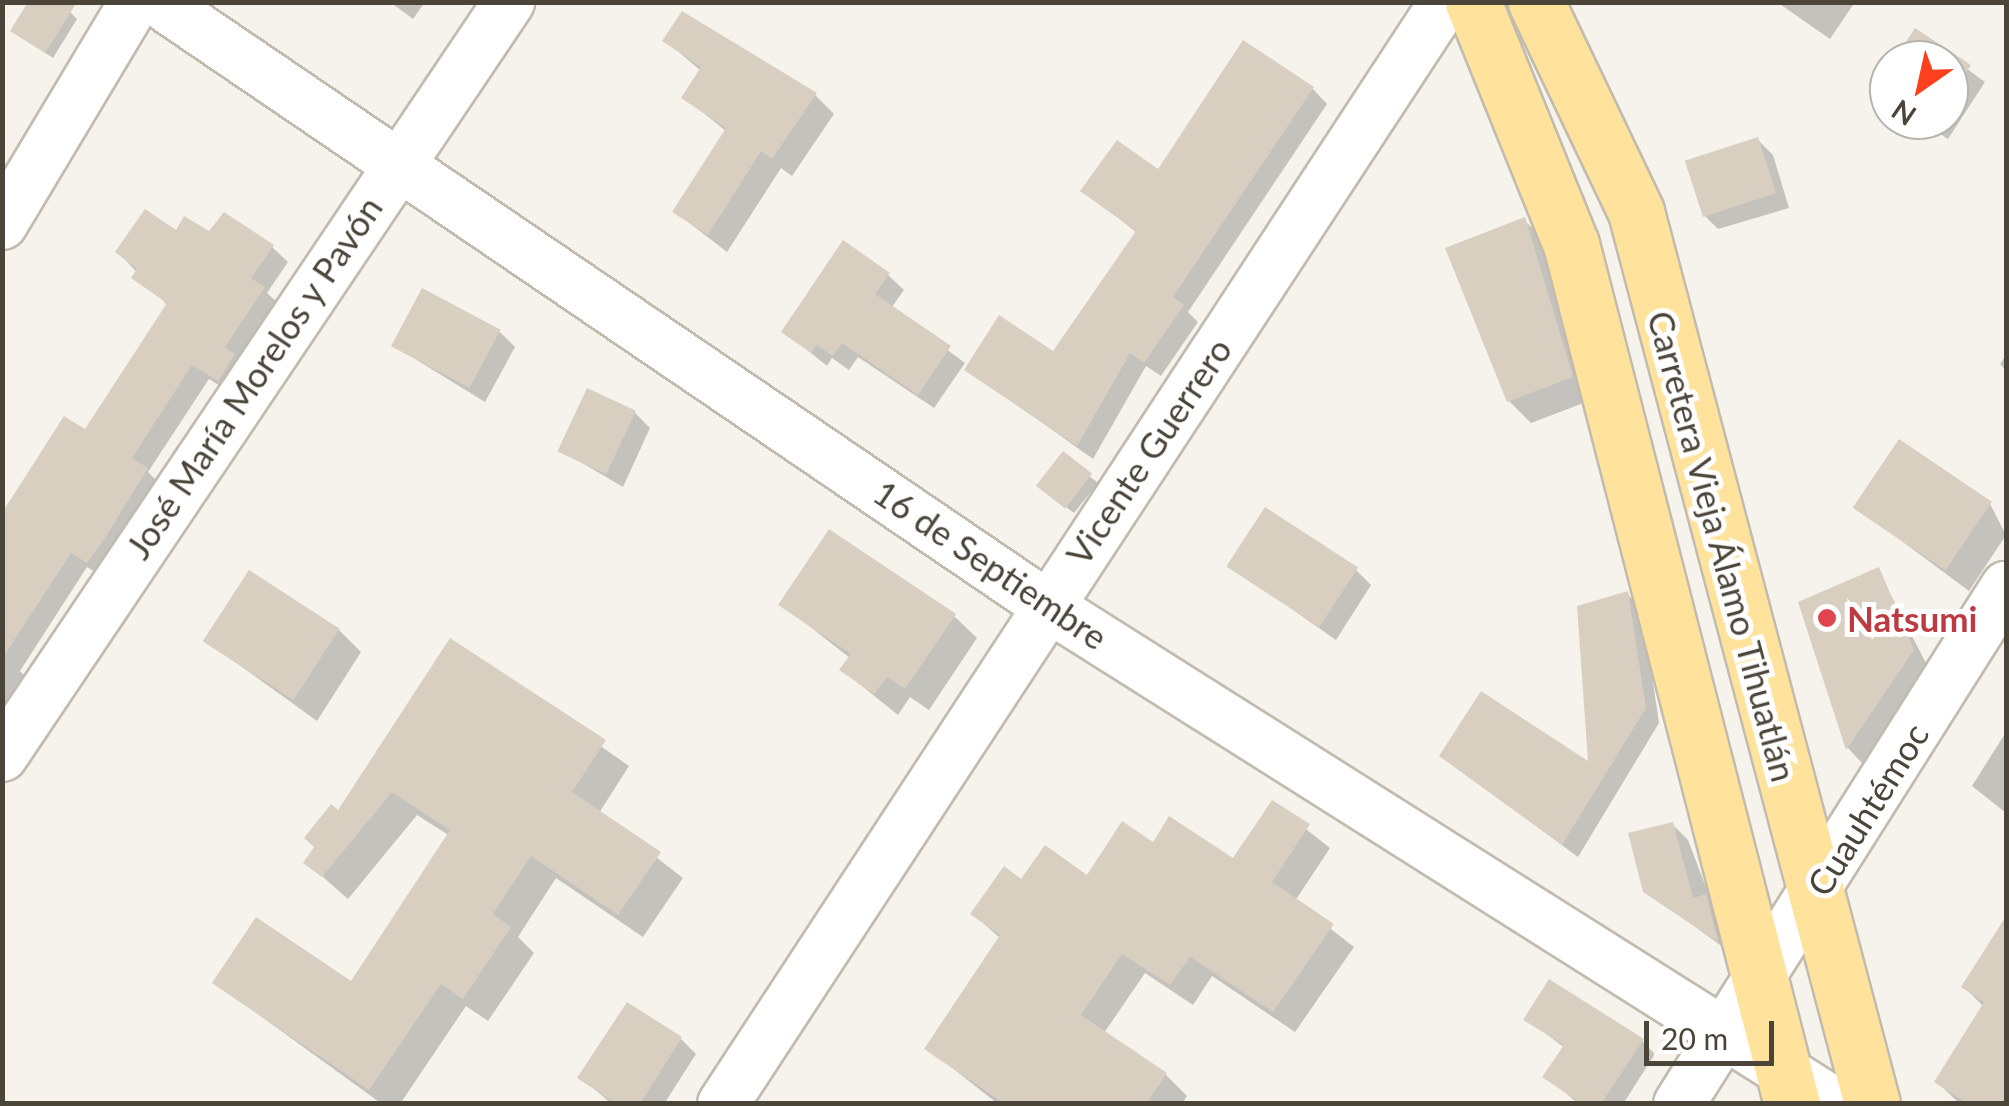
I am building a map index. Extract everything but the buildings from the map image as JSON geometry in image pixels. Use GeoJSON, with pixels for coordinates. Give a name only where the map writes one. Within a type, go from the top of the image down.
{"type":"FeatureCollection","features":[{"type":"Feature","properties":{"kind":"main road","name":"Carretera Vieja Álamo Tihuatlán"},"geometry":{"type":"LineString","coordinates":[[1472,2],[1571,244],[1788,1087]]}},
{"type":"Feature","properties":{"kind":"main road","name":"Carretera Vieja Álamo Tihuatlán"},"geometry":{"type":"LineString","coordinates":[[1536,2],[1636,212],[1872,1104]]}},
{"type":"Feature","properties":{"kind":"street"},"geometry":{"type":"LineString","coordinates":[[2,224],[135,2]]}},
{"type":"Feature","properties":{"kind":"street","name":"16 de Septiembre"},"geometry":{"type":"LineString","coordinates":[[160,2],[399,157],[1046,604],[1726,1031],[1788,1087],[1836,1104]]}},
{"type":"Feature","properties":{"kind":"street","name":"José María Morelos y Pavón"},"geometry":{"type":"LineString","coordinates":[[2,756],[399,157],[509,2]]}},
{"type":"Feature","properties":{"kind":"street","name":"Vicente Guerrero"},"geometry":{"type":"LineString","coordinates":[[723,1104],[1046,604],[1445,2]]}},
{"type":"Feature","properties":{"kind":"street","name":"Cuauhtémoc"},"geometry":{"type":"LineString","coordinates":[[1679,1104],[2006,587]]}},
{"type":"Feature","properties":{"kind":"place","name":"Natsumi"},"geometry":{"type":"Point","coordinates":[1827,618]}}]}
